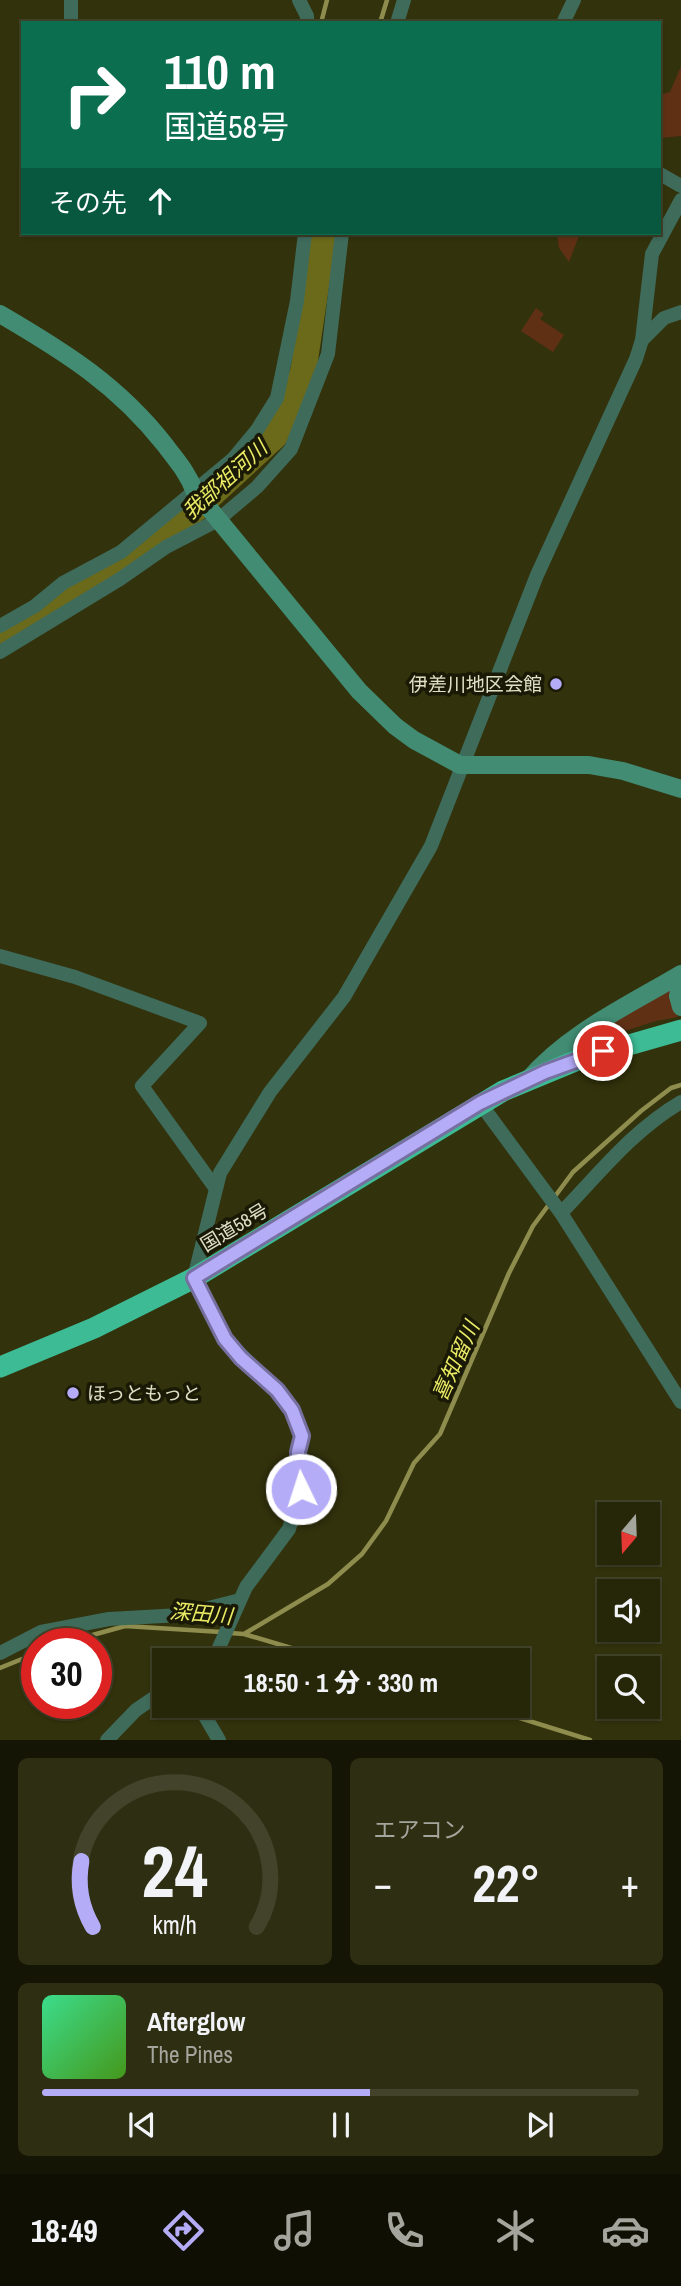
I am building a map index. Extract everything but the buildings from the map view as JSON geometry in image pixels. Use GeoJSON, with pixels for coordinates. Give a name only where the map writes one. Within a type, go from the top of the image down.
{"type":"FeatureCollection","features":[{"type":"Feature","properties":{"kind":"highway","name":"国道58号"},"geometry":{"type":"LineString","coordinates":[[0,1367],[94,1328],[194,1278],[480,1103],[580,1059],[681,1030]]}},
{"type":"Feature","properties":{"kind":"street"},"geometry":{"type":"LineString","coordinates":[[71,0],[71,21]]}},
{"type":"Feature","properties":{"kind":"street"},"geometry":{"type":"LineString","coordinates":[[299,0],[307,21]]}},
{"type":"Feature","properties":{"kind":"street"},"geometry":{"type":"LineString","coordinates":[[398,21],[404,0]]}},
{"type":"Feature","properties":{"kind":"street"},"geometry":{"type":"LineString","coordinates":[[564,21],[574,0]]}},
{"type":"Feature","properties":{"kind":"street"},"geometry":{"type":"LineString","coordinates":[[661,175],[681,186]]}},
{"type":"Feature","properties":{"kind":"street"},"geometry":{"type":"LineString","coordinates":[[219,1648],[238,1604],[289,1529],[301,1489],[298,1452],[302,1436],[292,1410],[277,1390],[241,1358],[225,1339],[194,1278],[219,1173],[270,1092],[344,997],[431,846],[460,765],[537,575],[642,340],[652,254],[681,200]]}},
{"type":"Feature","properties":{"kind":"street"},"geometry":{"type":"LineString","coordinates":[[0,626],[35,606],[63,583],[121,552],[233,459],[257,430],[277,398],[297,301],[305,235]]}},
{"type":"Feature","properties":{"kind":"street"},"geometry":{"type":"LineString","coordinates":[[0,652],[120,579],[257,487],[291,449],[309,409],[328,354],[342,235]]}},
{"type":"Feature","properties":{"kind":"street"},"geometry":{"type":"LineString","coordinates":[[642,340],[664,318],[681,312]]}},
{"type":"Feature","properties":{"kind":"street"},"geometry":{"type":"LineString","coordinates":[[0,314],[73,357],[103,380],[148,424],[189,477],[195,492],[359,691],[395,726],[460,765],[589,765],[623,771],[681,789]]}},
{"type":"Feature","properties":{"kind":"street"},"geometry":{"type":"LineString","coordinates":[[0,956],[75,977],[200,1023],[142,1086],[216,1189]]}},
{"type":"Feature","properties":{"kind":"street"},"geometry":{"type":"LineString","coordinates":[[527,1081],[549,1055],[569,1041],[681,974]]}},
{"type":"Feature","properties":{"kind":"street"},"geometry":{"type":"LineString","coordinates":[[681,982],[678,996],[681,1007]]}},
{"type":"Feature","properties":{"kind":"street"},"geometry":{"type":"LineString","coordinates":[[559,1211],[634,1136],[681,1102]]}},
{"type":"Feature","properties":{"kind":"street"},"geometry":{"type":"LineString","coordinates":[[480,1103],[559,1211],[681,1402]]}},
{"type":"Feature","properties":{"kind":"street"},"geometry":{"type":"LineString","coordinates":[[0,1653],[41,1633],[109,1619],[181,1615],[238,1604]]}},
{"type":"Feature","properties":{"kind":"street"},"geometry":{"type":"LineString","coordinates":[[107,1740],[136,1710],[152,1699]]}},
{"type":"Feature","properties":{"kind":"street"},"geometry":{"type":"LineString","coordinates":[[206,1718],[219,1740]]}},
{"type":"Feature","properties":{"kind":"shaded area"},"geometry":{"type":"Polygon","coordinates":[[[681,66],[681,136],[661,138],[661,95],[670,92],[681,66]]]}},
{"type":"Feature","properties":{"kind":"shaded area"},"geometry":{"type":"Polygon","coordinates":[[[557,235],[579,235],[569,262],[559,248],[557,235]]]}},
{"type":"Feature","properties":{"kind":"shaded area"},"geometry":{"type":"Polygon","coordinates":[[[536,308],[544,314],[540,319],[564,335],[553,352],[521,331],[536,308]]]}},
{"type":"Feature","properties":{"kind":"shaded area"},"geometry":{"type":"Polygon","coordinates":[[[673,983],[675,1012],[678,1017],[656,1021],[575,1047],[673,983]]]}},
{"type":"Feature","properties":{"kind":"waterway","name":"我部祖河川"},"geometry":{"type":"LineString","coordinates":[[322,21],[327,0]]}},
{"type":"Feature","properties":{"kind":"waterway"},"geometry":{"type":"LineString","coordinates":[[381,21],[387,0]]}},
{"type":"Feature","properties":{"kind":"waterway","name":"我部祖河川"},"geometry":{"type":"LineString","coordinates":[[0,640],[142,549],[198,507],[275,436],[303,373],[324,235]]}},
{"type":"Feature","properties":{"kind":"waterway","name":"喜知留川"},"geometry":{"type":"LineString","coordinates":[[244,1634],[328,1584],[362,1554],[386,1521],[414,1463],[440,1434],[509,1273],[533,1226],[573,1172],[641,1111],[671,1088],[681,1085]]}},
{"type":"Feature","properties":{"kind":"waterway","name":"深田川"},"geometry":{"type":"LineString","coordinates":[[112,1630],[125,1626],[221,1632]]}},
{"type":"Feature","properties":{"kind":"waterway","name":"深田川"},"geometry":{"type":"LineString","coordinates":[[230,1633],[244,1634],[291,1648]]}},
{"type":"Feature","properties":{"kind":"waterway","name":"深田川"},"geometry":{"type":"LineString","coordinates":[[0,1668],[21,1659]]}},
{"type":"Feature","properties":{"kind":"waterway","name":"深田川"},"geometry":{"type":"LineString","coordinates":[[519,1718],[590,1740]]}},
{"type":"Feature","properties":{"kind":"place","name":"伊差川地区会館"},"geometry":{"type":"Point","coordinates":[556,684]}},
{"type":"Feature","properties":{"kind":"place","name":"ほっともっと"},"geometry":{"type":"Point","coordinates":[73,1393]}},
{"type":"Feature","properties":{"kind":"route"},"geometry":{"type":"LineString","coordinates":[[301,1489],[298,1452],[302,1436],[292,1410],[277,1390],[241,1358],[225,1339],[194,1278],[480,1103],[545,1072],[603,1051]]}}]}
